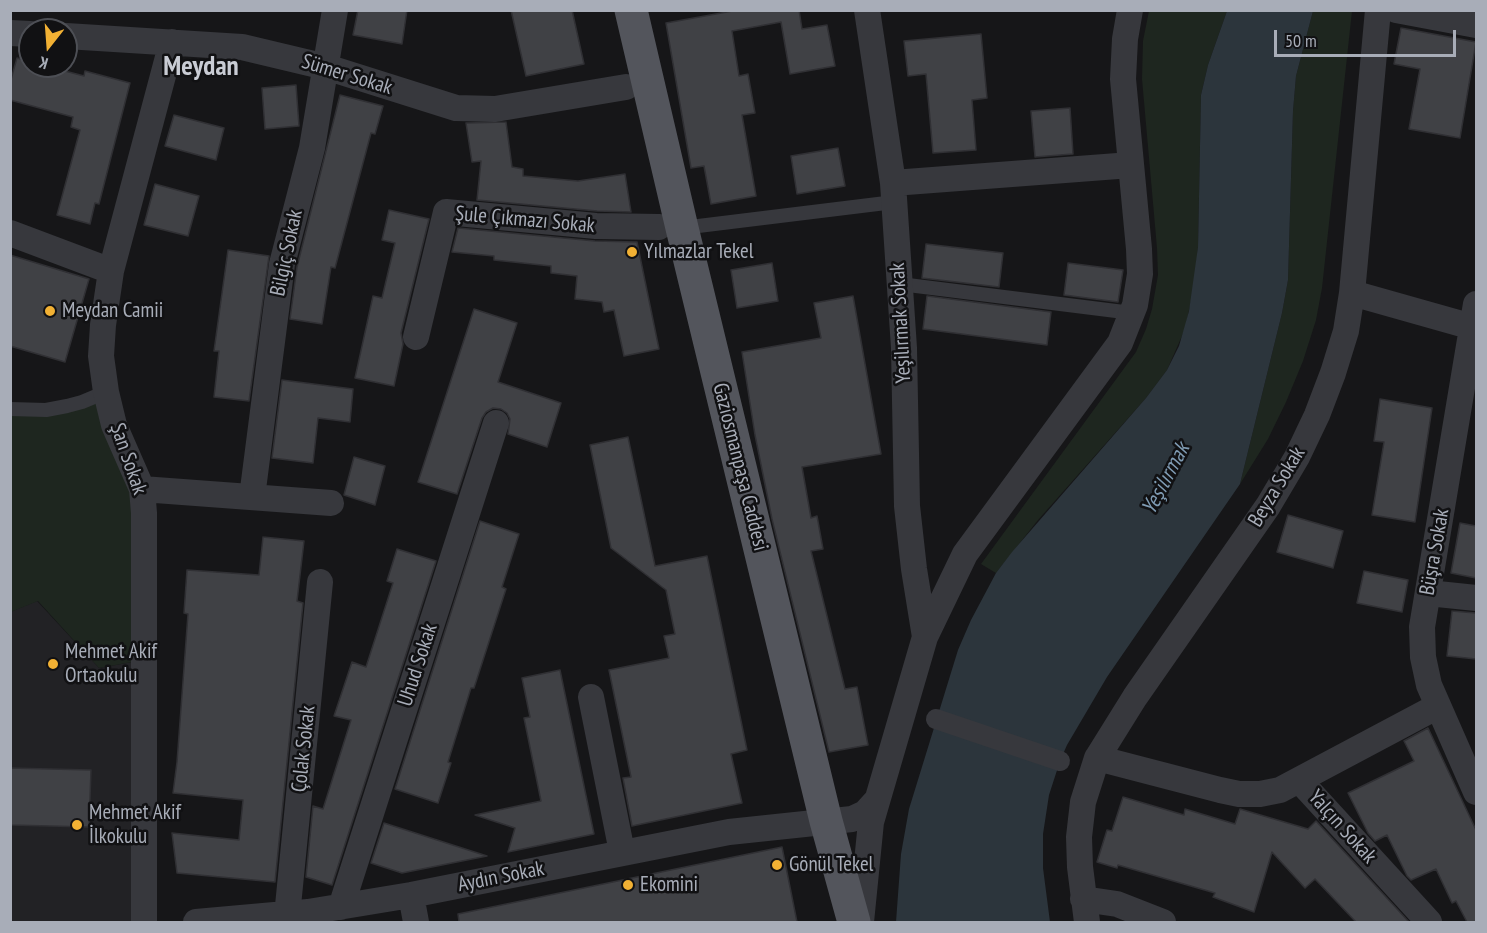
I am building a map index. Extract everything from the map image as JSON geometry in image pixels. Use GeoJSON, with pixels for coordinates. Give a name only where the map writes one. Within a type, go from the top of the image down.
{"type":"FeatureCollection","features":[{"type":"Feature","properties":{"kind":"main road","name":"Gaziosmanpaşa Caddesi"},"geometry":{"type":"LineString","coordinates":[[608,10],[626,87],[670,228]]}},
{"type":"Feature","properties":{"kind":"main road","name":"Gaziosmanpaşa Caddesi"},"geometry":{"type":"LineString","coordinates":[[631,10],[670,228],[815,822],[831,922]]}},
{"type":"Feature","properties":{"kind":"main road","name":"Gaziosmanpaşa Caddesi"},"geometry":{"type":"LineString","coordinates":[[815,822],[854,922]]}},
{"type":"Feature","properties":{"kind":"street","name":"Bilgiç Sokak"},"geometry":{"type":"LineString","coordinates":[[252,497],[282,264],[312,148],[335,10]]}},
{"type":"Feature","properties":{"kind":"street","name":"Yeşilırmak Sokak"},"geometry":{"type":"LineString","coordinates":[[867,10],[894,192],[904,348],[907,506],[925,637]]}},
{"type":"Feature","properties":{"kind":"street"},"geometry":{"type":"LineString","coordinates":[[861,922],[867,851],[876,801],[925,637],[966,554],[1120,343],[1132,313],[1140,274],[1123,80],[1125,39],[1130,10]]}},
{"type":"Feature","properties":{"kind":"street","name":"Beyza Sokak"},"geometry":{"type":"LineString","coordinates":[[1085,911],[1080,867],[1080,819],[1087,784],[1097,758],[1135,697],[1268,506],[1297,457],[1317,415],[1333,373],[1346,331],[1352,293],[1378,10]]}},
{"type":"Feature","properties":{"kind":"street"},"geometry":{"type":"LineString","coordinates":[[1396,10],[1476,25]]}},
{"type":"Feature","properties":{"kind":"street","name":"Sümer Sokak"},"geometry":{"type":"LineString","coordinates":[[78,37],[242,47],[326,66],[456,108],[495,109],[626,87]]}},
{"type":"Feature","properties":{"kind":"street","name":"Şan Sokak"},"geometry":{"type":"LineString","coordinates":[[144,922],[144,513],[142,489],[114,425],[100,356],[102,325],[111,271],[172,42]]}},
{"type":"Feature","properties":{"kind":"street"},"geometry":{"type":"LineString","coordinates":[[894,192],[1131,165]]}},
{"type":"Feature","properties":{"kind":"street","name":"Şule Çıkmazı Sokak"},"geometry":{"type":"LineString","coordinates":[[416,338],[446,212],[596,226],[670,228]]}},
{"type":"Feature","properties":{"kind":"street"},"geometry":{"type":"LineString","coordinates":[[10,233],[111,271]]}},
{"type":"Feature","properties":{"kind":"street"},"geometry":{"type":"LineString","coordinates":[[1352,293],[1475,320]]}},
{"type":"Feature","properties":{"kind":"street","name":"Büşra Sokak"},"geometry":{"type":"LineString","coordinates":[[1475,320],[1422,627],[1423,657],[1429,685],[1476,792]]}},
{"type":"Feature","properties":{"kind":"street","name":"Uhud Sokak"},"geometry":{"type":"LineString","coordinates":[[341,907],[496,423]]}},
{"type":"Feature","properties":{"kind":"street"},"geometry":{"type":"LineString","coordinates":[[142,489],[332,504]]}},
{"type":"Feature","properties":{"kind":"street","name":"Çolak Sokak"},"geometry":{"type":"LineString","coordinates":[[301,917],[320,582]]}},
{"type":"Feature","properties":{"kind":"street"},"geometry":{"type":"LineString","coordinates":[[1428,593],[1476,598]]}},
{"type":"Feature","properties":{"kind":"street"},"geometry":{"type":"LineString","coordinates":[[591,697],[622,852]]}},
{"type":"Feature","properties":{"kind":"street"},"geometry":{"type":"LineString","coordinates":[[1300,781],[1438,706]]}},
{"type":"Feature","properties":{"kind":"street"},"geometry":{"type":"LineString","coordinates":[[936,719],[1060,761]]}},
{"type":"Feature","properties":{"kind":"street","name":"Yalçın Sokak"},"geometry":{"type":"LineString","coordinates":[[1097,758],[1239,794],[1260,794],[1280,790],[1300,781],[1429,922]]}},
{"type":"Feature","properties":{"kind":"street","name":"Aydın Sokak"},"geometry":{"type":"LineString","coordinates":[[196,922],[301,917],[341,907],[729,832],[843,820],[859,816],[876,801]]}},
{"type":"Feature","properties":{"kind":"street"},"geometry":{"type":"LineString","coordinates":[[411,895],[416,922]]}},
{"type":"Feature","properties":{"kind":"street"},"geometry":{"type":"LineString","coordinates":[[1085,911],[1117,904],[1163,922]]}},
{"type":"Feature","properties":{"kind":"lane"},"geometry":{"type":"LineString","coordinates":[[670,228],[894,192]]}},
{"type":"Feature","properties":{"kind":"lane"},"geometry":{"type":"LineString","coordinates":[[900,284],[1132,313]]}},
{"type":"Feature","properties":{"kind":"lane"},"geometry":{"type":"LineString","coordinates":[[10,409],[46,410],[82,402],[106,392]]}},
{"type":"Feature","properties":{"kind":"shaded area"},"geometry":{"type":"Polygon","coordinates":[[[1149,11],[1227,11],[1208,65],[1201,95],[1198,247],[1195,282],[1185,329],[1167,370],[1146,398],[1038,520],[996,573],[981,564],[1136,352],[1152,309],[1158,275],[1157,248],[1142,79],[1143,41],[1149,11]]]}},
{"type":"Feature","properties":{"kind":"shaded area"},"geometry":{"type":"Polygon","coordinates":[[[1313,11],[1352,11],[1322,288],[1316,320],[1303,361],[1286,402],[1268,439],[1240,484],[1288,280],[1296,76],[1313,11]]]}},
{"type":"Feature","properties":{"kind":"shaded area"},"geometry":{"type":"Polygon","coordinates":[[[106,392],[135,468],[143,660],[99,668],[38,601],[11,612],[11,409],[23,411],[106,392]]]}},
{"type":"Feature","properties":{"kind":"shaded area","name":"Mehmet Akif İlkokulu"},"geometry":{"type":"Polygon","coordinates":[[[37,601],[99,668],[143,660],[144,922],[11,922],[10,612],[37,601]]]}},
{"type":"Feature","properties":{"kind":"water","name":"Yeşilırmak"},"geometry":{"type":"Polygon","coordinates":[[[1227,11],[1313,11],[1296,76],[1288,280],[1240,484],[1107,677],[1060,761],[1049,795],[1043,834],[1043,868],[1050,922],[896,922],[901,854],[909,809],[958,650],[971,620],[996,573],[1146,398],[1167,370],[1179,346],[1189,311],[1198,247],[1201,95],[1208,65],[1227,11]]]}},
{"type":"Feature","properties":{"kind":"building"},"geometry":{"type":"Polygon","coordinates":[[[358,10],[407,10],[402,44],[353,35],[358,10]]]}},
{"type":"Feature","properties":{"kind":"building"},"geometry":{"type":"Polygon","coordinates":[[[511,10],[572,10],[584,64],[526,76],[511,10]]]}},
{"type":"Feature","properties":{"kind":"building"},"geometry":{"type":"Polygon","coordinates":[[[738,10],[799,10],[802,29],[827,25],[835,66],[790,74],[781,22],[732,31],[739,76],[748,74],[755,113],[742,115],[756,196],[711,204],[704,166],[691,168],[666,23],[738,10]]]}},
{"type":"Feature","properties":{"kind":"building"},"geometry":{"type":"Polygon","coordinates":[[[1401,28],[1476,42],[1460,138],[1409,129],[1420,69],[1394,64],[1401,28]]]}},
{"type":"Feature","properties":{"kind":"building"},"geometry":{"type":"Polygon","coordinates":[[[981,34],[987,98],[972,100],[976,150],[933,153],[926,74],[908,76],[904,41],[981,34]]]}},
{"type":"Feature","properties":{"kind":"building"},"geometry":{"type":"Polygon","coordinates":[[[17,58],[18,78],[78,78],[78,74],[84,76],[85,71],[130,83],[99,204],[95,203],[90,224],[57,215],[80,130],[71,127],[73,117],[10,100],[10,83],[17,58]]]}},
{"type":"Feature","properties":{"kind":"building"},"geometry":{"type":"Polygon","coordinates":[[[296,85],[299,126],[265,129],[262,88],[296,85]]]}},
{"type":"Feature","properties":{"kind":"building"},"geometry":{"type":"Polygon","coordinates":[[[340,95],[383,106],[375,134],[371,133],[335,268],[331,267],[322,324],[290,319],[297,267],[340,95]]]}},
{"type":"Feature","properties":{"kind":"building"},"geometry":{"type":"Polygon","coordinates":[[[1070,108],[1073,154],[1035,157],[1031,111],[1070,108]]]}},
{"type":"Feature","properties":{"kind":"building"},"geometry":{"type":"Polygon","coordinates":[[[174,115],[224,128],[216,160],[165,146],[174,115]]]}},
{"type":"Feature","properties":{"kind":"building"},"geometry":{"type":"Polygon","coordinates":[[[506,122],[512,167],[523,169],[523,176],[578,181],[625,174],[631,212],[477,200],[481,161],[472,162],[466,123],[506,122]]]}},
{"type":"Feature","properties":{"kind":"building"},"geometry":{"type":"Polygon","coordinates":[[[838,148],[845,186],[797,194],[791,156],[838,148]]]}},
{"type":"Feature","properties":{"kind":"building"},"geometry":{"type":"Polygon","coordinates":[[[155,184],[199,196],[188,236],[144,225],[155,184]]]}},
{"type":"Feature","properties":{"kind":"building"},"geometry":{"type":"Polygon","coordinates":[[[389,210],[429,219],[401,333],[403,344],[394,386],[355,378],[373,296],[382,298],[395,243],[382,240],[389,210]]]}},
{"type":"Feature","properties":{"kind":"building"},"geometry":{"type":"Polygon","coordinates":[[[458,228],[595,241],[637,242],[659,349],[624,356],[614,310],[604,312],[602,302],[575,299],[577,276],[551,273],[551,266],[494,260],[494,256],[452,252],[458,228]]]}},
{"type":"Feature","properties":{"kind":"building"},"geometry":{"type":"Polygon","coordinates":[[[926,244],[1003,253],[999,287],[922,278],[926,244]]]}},
{"type":"Feature","properties":{"kind":"building"},"geometry":{"type":"Polygon","coordinates":[[[228,250],[269,256],[249,401],[214,397],[219,351],[214,351],[228,250]]]}},
{"type":"Feature","properties":{"kind":"building","name":"Meydan Camii"},"geometry":{"type":"Polygon","coordinates":[[[10,255],[89,279],[65,362],[10,346],[10,255]]]}},
{"type":"Feature","properties":{"kind":"building"},"geometry":{"type":"Polygon","coordinates":[[[772,263],[778,301],[737,308],[731,270],[772,263]]]}},
{"type":"Feature","properties":{"kind":"building"},"geometry":{"type":"Polygon","coordinates":[[[1068,263],[1123,270],[1118,302],[1064,295],[1068,263]]]}},
{"type":"Feature","properties":{"kind":"building"},"geometry":{"type":"Polygon","coordinates":[[[853,296],[881,454],[802,467],[811,518],[817,516],[823,549],[811,551],[845,689],[857,687],[868,745],[829,752],[772,519],[755,435],[742,352],[821,338],[814,303],[853,296]]]}},
{"type":"Feature","properties":{"kind":"building"},"geometry":{"type":"Polygon","coordinates":[[[927,296],[1051,312],[1047,345],[923,329],[927,296]]]}},
{"type":"Feature","properties":{"kind":"building"},"geometry":{"type":"Polygon","coordinates":[[[474,309],[517,323],[498,382],[561,403],[547,447],[508,434],[510,419],[501,409],[493,408],[486,412],[457,494],[418,482],[474,309]]]}},
{"type":"Feature","properties":{"kind":"building"},"geometry":{"type":"Polygon","coordinates":[[[282,380],[353,389],[350,422],[318,418],[313,463],[272,458],[282,380]]]}},
{"type":"Feature","properties":{"kind":"building"},"geometry":{"type":"Polygon","coordinates":[[[1380,399],[1432,408],[1415,522],[1372,515],[1384,442],[1374,441],[1380,399]]]}},
{"type":"Feature","properties":{"kind":"building"},"geometry":{"type":"Polygon","coordinates":[[[628,437],[655,566],[707,556],[747,750],[731,754],[742,803],[632,826],[623,778],[631,777],[609,670],[669,658],[664,636],[675,634],[666,590],[611,548],[590,445],[628,437]]]}},
{"type":"Feature","properties":{"kind":"building"},"geometry":{"type":"Polygon","coordinates":[[[354,457],[385,466],[375,505],[344,495],[354,457]]]}},
{"type":"Feature","properties":{"kind":"building"},"geometry":{"type":"Polygon","coordinates":[[[1288,515],[1343,531],[1333,568],[1277,552],[1288,515]]]}},
{"type":"Feature","properties":{"kind":"building"},"geometry":{"type":"Polygon","coordinates":[[[480,521],[519,534],[502,587],[506,589],[474,688],[471,688],[438,803],[395,789],[480,521]]]}},
{"type":"Feature","properties":{"kind":"building"},"geometry":{"type":"Polygon","coordinates":[[[1460,523],[1476,526],[1476,578],[1451,573],[1460,523]]]}},
{"type":"Feature","properties":{"kind":"building"},"geometry":{"type":"Polygon","coordinates":[[[263,537],[304,541],[297,601],[303,603],[275,882],[177,873],[172,833],[239,840],[243,800],[173,793],[188,614],[184,613],[187,570],[259,575],[263,537]]]}},
{"type":"Feature","properties":{"kind":"building"},"geometry":{"type":"Polygon","coordinates":[[[397,549],[436,561],[332,885],[306,877],[313,806],[323,809],[351,720],[334,716],[352,662],[366,667],[393,583],[387,581],[397,549]]]}},
{"type":"Feature","properties":{"kind":"building"},"geometry":{"type":"Polygon","coordinates":[[[1364,571],[1408,580],[1402,612],[1357,603],[1364,571]]]}},
{"type":"Feature","properties":{"kind":"building"},"geometry":{"type":"Polygon","coordinates":[[[1452,611],[1476,613],[1476,659],[1447,656],[1452,611]]]}},
{"type":"Feature","properties":{"kind":"building"},"geometry":{"type":"Polygon","coordinates":[[[560,670],[594,834],[508,852],[515,828],[475,815],[541,801],[524,718],[530,717],[522,678],[560,670]]]}},
{"type":"Feature","properties":{"kind":"building"},"geometry":{"type":"Polygon","coordinates":[[[1428,728],[1476,830],[1476,922],[1467,922],[1456,901],[1452,903],[1436,869],[1411,880],[1407,876],[1387,835],[1375,841],[1368,833],[1348,793],[1414,761],[1404,741],[1428,728]]]}},
{"type":"Feature","properties":{"kind":"building"},"geometry":{"type":"Polygon","coordinates":[[[10,768],[91,770],[89,827],[10,825],[10,768]]]}},
{"type":"Feature","properties":{"kind":"building"},"geometry":{"type":"Polygon","coordinates":[[[1123,797],[1184,815],[1185,809],[1235,824],[1240,809],[1308,829],[1316,821],[1409,922],[1356,922],[1315,879],[1305,888],[1272,852],[1254,912],[1213,897],[1215,893],[1118,865],[1117,868],[1097,862],[1107,830],[1112,831],[1123,797]]]}},
{"type":"Feature","properties":{"kind":"building"},"geometry":{"type":"Polygon","coordinates":[[[384,823],[487,856],[402,873],[371,863],[384,823]]]}},
{"type":"Feature","properties":{"kind":"building"},"geometry":{"type":"Polygon","coordinates":[[[782,847],[797,922],[459,922],[458,914],[782,847]]]}},
{"type":"Feature","properties":{"kind":"place","name":"Yılmazlar Tekel"},"geometry":{"type":"Point","coordinates":[632,252]}},
{"type":"Feature","properties":{"kind":"place","name":"Meydan Camii"},"geometry":{"type":"Point","coordinates":[50,311]}},
{"type":"Feature","properties":{"kind":"place","name":"Mehmet Akif Ortaokulu"},"geometry":{"type":"Point","coordinates":[53,664]}},
{"type":"Feature","properties":{"kind":"place","name":"Mehmet Akif İlkokulu"},"geometry":{"type":"Point","coordinates":[77,825]}},
{"type":"Feature","properties":{"kind":"place","name":"Gönül Tekel"},"geometry":{"type":"Point","coordinates":[777,865]}},
{"type":"Feature","properties":{"kind":"place","name":"Ekomini"},"geometry":{"type":"Point","coordinates":[628,885]}},
{"type":"Feature","properties":{"kind":"district","name":"Meydan"},"geometry":{"type":"Point","coordinates":[201,67]}}]}
